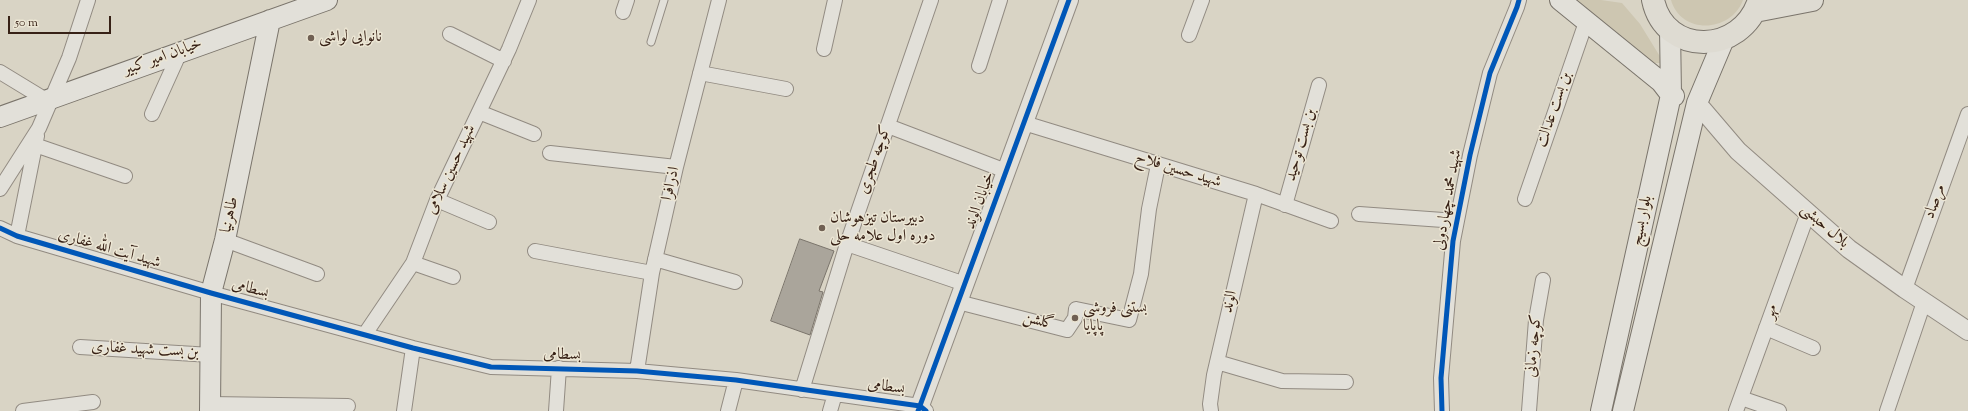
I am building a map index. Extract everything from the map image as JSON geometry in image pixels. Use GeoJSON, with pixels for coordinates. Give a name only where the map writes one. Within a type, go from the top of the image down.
{"type":"FeatureCollection","features":[{"type":"Feature","properties":{"kind":"main road","name":"خیابان امیر کبیر"},"geometry":{"type":"LineString","coordinates":[[0,117],[327,0]]}},
{"type":"Feature","properties":{"kind":"main road"},"geometry":{"type":"LineString","coordinates":[[1560,0],[1661,82],[1670,95],[1697,103]]}},
{"type":"Feature","properties":{"kind":"main road"},"geometry":{"type":"LineString","coordinates":[[1653,0],[1660,18],[1670,29],[1682,37],[1695,41],[1710,42],[1724,39],[1742,28],[1757,6],[1812,0]]}},
{"type":"Feature","properties":{"kind":"main road","name":"طاهرنیا"},"geometry":{"type":"LineString","coordinates":[[210,407],[211,293],[225,240],[270,20]]}},
{"type":"Feature","properties":{"kind":"main road","name":"بلوار بسیج"},"geometry":{"type":"LineString","coordinates":[[1601,411],[1670,95],[1670,29]]}},
{"type":"Feature","properties":{"kind":"main road","name":"بلوار بسیج"},"geometry":{"type":"LineString","coordinates":[[1623,411],[1697,103],[1724,39]]}},
{"type":"Feature","properties":{"kind":"street"},"geometry":{"type":"LineString","coordinates":[[17,236],[39,128],[48,99],[69,58],[88,0]]}},
{"type":"Feature","properties":{"kind":"street","name":"شهید حسین سلامی"},"geometry":{"type":"LineString","coordinates":[[366,334],[413,263],[437,200],[504,61],[529,0]]}},
{"type":"Feature","properties":{"kind":"street","name":"اذرافرا"},"geometry":{"type":"LineString","coordinates":[[637,371],[653,266],[676,167],[719,0]]}},
{"type":"Feature","properties":{"kind":"street"},"geometry":{"type":"LineString","coordinates":[[824,49],[835,0]]}},
{"type":"Feature","properties":{"kind":"street","name":"کوچه طجری"},"geometry":{"type":"LineString","coordinates":[[802,390],[848,244],[931,0]]}},
{"type":"Feature","properties":{"kind":"street"},"geometry":{"type":"LineString","coordinates":[[979,66],[1000,0]]}},
{"type":"Feature","properties":{"kind":"street","name":"خیابان الوند"},"geometry":{"type":"LineString","coordinates":[[921,409],[958,302],[1069,0]]}},
{"type":"Feature","properties":{"kind":"street"},"geometry":{"type":"LineString","coordinates":[[1189,35],[1202,0]]}},
{"type":"Feature","properties":{"kind":"street","name":"شهید محمد چهاردولی"},"geometry":{"type":"LineString","coordinates":[[1442,411],[1441,378],[1453,241],[1470,155],[1490,73],[1517,7],[1518,0]]}},
{"type":"Feature","properties":{"kind":"street","name":"بن بست عدالت"},"geometry":{"type":"LineString","coordinates":[[1526,199],[1586,22]]}},
{"type":"Feature","properties":{"kind":"street"},"geometry":{"type":"LineString","coordinates":[[450,34],[504,61]]}},
{"type":"Feature","properties":{"kind":"street"},"geometry":{"type":"LineString","coordinates":[[152,114],[180,52]]}},
{"type":"Feature","properties":{"kind":"street"},"geometry":{"type":"LineString","coordinates":[[0,72],[48,99]]}},
{"type":"Feature","properties":{"kind":"street"},"geometry":{"type":"LineString","coordinates":[[700,73],[786,89]]}},
{"type":"Feature","properties":{"kind":"street","name":"بن بست توحید"},"geometry":{"type":"LineString","coordinates":[[1285,205],[1319,85]]}},
{"type":"Feature","properties":{"kind":"street","name":"بلال حبشی"},"geometry":{"type":"LineString","coordinates":[[1697,103],[1738,151],[1849,248],[1905,289],[1968,331]]}},
{"type":"Feature","properties":{"kind":"street"},"geometry":{"type":"LineString","coordinates":[[479,112],[534,134]]}},
{"type":"Feature","properties":{"kind":"street","name":"مرصاد"},"geometry":{"type":"LineString","coordinates":[[1905,289],[1968,114]]}},
{"type":"Feature","properties":{"kind":"street","name":"شهید حسین فلاح"},"geometry":{"type":"LineString","coordinates":[[1024,123],[1256,194],[1331,221]]}},
{"type":"Feature","properties":{"kind":"street"},"geometry":{"type":"LineString","coordinates":[[888,126],[1006,171]]}},
{"type":"Feature","properties":{"kind":"street"},"geometry":{"type":"LineString","coordinates":[[0,189],[39,128]]}},
{"type":"Feature","properties":{"kind":"street"},"geometry":{"type":"LineString","coordinates":[[35,145],[125,176]]}},
{"type":"Feature","properties":{"kind":"street"},"geometry":{"type":"LineString","coordinates":[[550,153],[676,167]]}},
{"type":"Feature","properties":{"kind":"street","name":"گلشن"},"geometry":{"type":"LineString","coordinates":[[958,302],[1066,330],[1075,318],[1076,309],[1129,320],[1141,274],[1149,209],[1158,165]]}},
{"type":"Feature","properties":{"kind":"street","name":"الوند"},"geometry":{"type":"LineString","coordinates":[[1211,411],[1210,404],[1217,362],[1256,194]]}},
{"type":"Feature","properties":{"kind":"street"},"geometry":{"type":"LineString","coordinates":[[437,200],[489,222]]}},
{"type":"Feature","properties":{"kind":"street","name":"مهر"},"geometry":{"type":"LineString","coordinates":[[1739,405],[1808,212]]}},
{"type":"Feature","properties":{"kind":"street"},"geometry":{"type":"LineString","coordinates":[[1359,214],[1457,221]]}},
{"type":"Feature","properties":{"kind":"street","name":"شهید آیت الله غفاری"},"geometry":{"type":"LineString","coordinates":[[0,228],[17,236],[211,293]]}},
{"type":"Feature","properties":{"kind":"street"},"geometry":{"type":"LineString","coordinates":[[225,240],[317,274]]}},
{"type":"Feature","properties":{"kind":"street"},"geometry":{"type":"LineString","coordinates":[[848,244],[965,284]]}},
{"type":"Feature","properties":{"kind":"street"},"geometry":{"type":"LineString","coordinates":[[535,250],[653,266],[735,282]]}},
{"type":"Feature","properties":{"kind":"street"},"geometry":{"type":"LineString","coordinates":[[413,263],[452,277]]}},
{"type":"Feature","properties":{"kind":"street","name":"کوچه زمانی"},"geometry":{"type":"LineString","coordinates":[[1529,411],[1536,320],[1543,280]]}},
{"type":"Feature","properties":{"kind":"street","name":"بسطامی"},"geometry":{"type":"LineString","coordinates":[[211,293],[413,348],[491,367],[637,371],[736,380],[834,394],[921,409]]}},
{"type":"Feature","properties":{"kind":"street"},"geometry":{"type":"LineString","coordinates":[[1887,411],[1924,302]]}},
{"type":"Feature","properties":{"kind":"street"},"geometry":{"type":"LineString","coordinates":[[1766,328],[1813,348]]}},
{"type":"Feature","properties":{"kind":"street","name":"بن بست شهید غفاری"},"geometry":{"type":"LineString","coordinates":[[80,347],[211,355]]}},
{"type":"Feature","properties":{"kind":"street"},"geometry":{"type":"LineString","coordinates":[[404,411],[413,348]]}},
{"type":"Feature","properties":{"kind":"street"},"geometry":{"type":"LineString","coordinates":[[1217,362],[1282,381],[1346,382]]}},
{"type":"Feature","properties":{"kind":"street"},"geometry":{"type":"LineString","coordinates":[[556,411],[558,368]]}},
{"type":"Feature","properties":{"kind":"street"},"geometry":{"type":"LineString","coordinates":[[728,411],[736,380]]}},
{"type":"Feature","properties":{"kind":"street"},"geometry":{"type":"LineString","coordinates":[[830,411],[834,394]]}},
{"type":"Feature","properties":{"kind":"street"},"geometry":{"type":"LineString","coordinates":[[23,411],[93,402]]}},
{"type":"Feature","properties":{"kind":"street"},"geometry":{"type":"LineString","coordinates":[[1739,405],[1780,411]]}},
{"type":"Feature","properties":{"kind":"street"},"geometry":{"type":"LineString","coordinates":[[210,407],[348,406]]}},
{"type":"Feature","properties":{"kind":"lane"},"geometry":{"type":"LineString","coordinates":[[651,42],[664,0]]}},
{"type":"Feature","properties":{"kind":"shaded area"},"geometry":{"type":"Polygon","coordinates":[[[1572,0],[1601,0],[1622,3],[1640,24],[1664,63],[1652,63],[1572,0]]]}},
{"type":"Feature","properties":{"kind":"shaded area"},"geometry":{"type":"Polygon","coordinates":[[[1671,0],[1743,0],[1737,11],[1728,19],[1718,24],[1706,26],[1695,24],[1685,19],[1676,11],[1671,0]]]}},
{"type":"Feature","properties":{"kind":"building"},"geometry":{"type":"Polygon","coordinates":[[[800,239],[834,251],[819,291],[823,292],[810,335],[771,321],[800,239]]]}},
{"type":"Feature","properties":{"kind":"cycle path"},"geometry":{"type":"LineString","coordinates":[[918,411],[1069,0]]}},
{"type":"Feature","properties":{"kind":"cycle path"},"geometry":{"type":"LineString","coordinates":[[1442,411],[1441,378],[1453,241],[1470,155],[1490,73],[1519,0]]}},
{"type":"Feature","properties":{"kind":"cycle path"},"geometry":{"type":"LineString","coordinates":[[0,228],[17,236],[211,293],[413,348],[491,367],[637,371],[736,380],[920,406],[926,411]]}},
{"type":"Feature","properties":{"kind":"place","name":"نانوایی لواشی"},"geometry":{"type":"Point","coordinates":[311,38]}},
{"type":"Feature","properties":{"kind":"place","name":"دبیرستان تیزهوشان دوره اول علامه حلی"},"geometry":{"type":"Point","coordinates":[822,228]}},
{"type":"Feature","properties":{"kind":"place","name":"بستنی فروشی پاپایا"},"geometry":{"type":"Point","coordinates":[1075,318]}}]}
